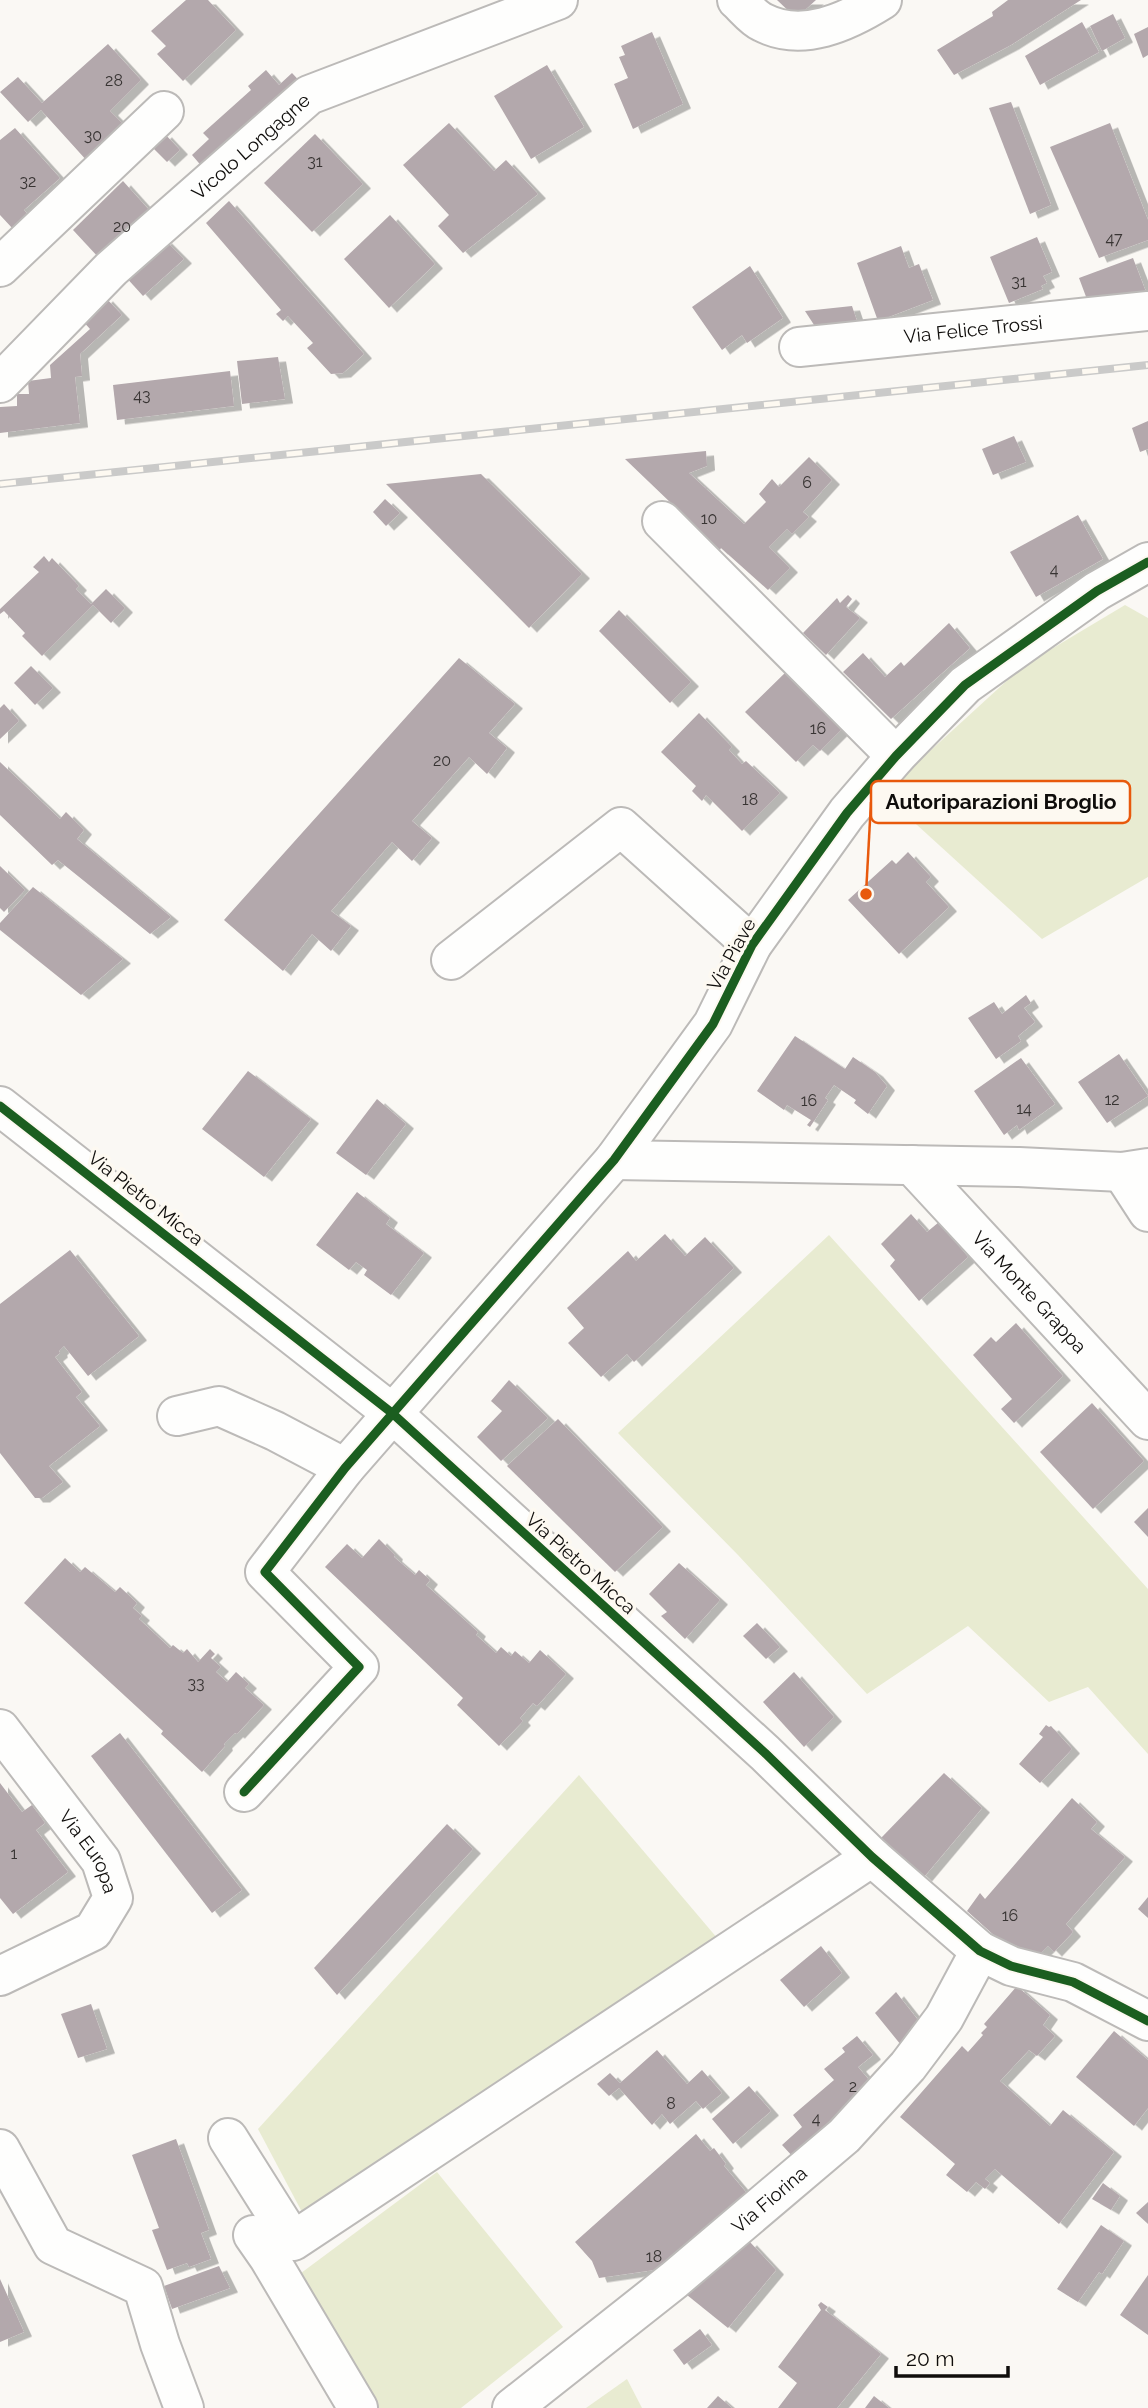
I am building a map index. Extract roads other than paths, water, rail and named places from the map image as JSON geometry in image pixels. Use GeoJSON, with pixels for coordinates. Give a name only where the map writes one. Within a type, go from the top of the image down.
{"type":"FeatureCollection","features":[{"type":"Feature","properties":{"kind":"street","name":"Vicolo Longagne"},"geometry":{"type":"LineString","coordinates":[[0,383],[111,269],[309,94],[558,0]]}},
{"type":"Feature","properties":{"kind":"street"},"geometry":{"type":"LineString","coordinates":[[737,0],[760,22],[789,32],[830,27],[882,0]]}},
{"type":"Feature","properties":{"kind":"street"},"geometry":{"type":"LineString","coordinates":[[0,267],[164,111]]}},
{"type":"Feature","properties":{"kind":"street","name":"Via Felice Trossi"},"geometry":{"type":"LineString","coordinates":[[799,347],[1148,311]]}},
{"type":"Feature","properties":{"kind":"street"},"geometry":{"type":"LineString","coordinates":[[662,521],[896,755]]}},
{"type":"Feature","properties":{"kind":"street","name":"Via Piave"},"geometry":{"type":"LineString","coordinates":[[244,1791],[359,1667],[265,1572],[345,1468],[614,1160],[713,1024],[752,945],[847,813],[896,755],[965,685],[1097,591],[1148,562]]}},
{"type":"Feature","properties":{"kind":"street","name":"Via Piave"},"geometry":{"type":"LineString","coordinates":[[451,960],[621,827],[752,945]]}},
{"type":"Feature","properties":{"kind":"street","name":"Via Pietro Micca"},"geometry":{"type":"LineString","coordinates":[[5,1118],[392,1413],[765,1753],[872,1857],[980,1951],[1011,1966],[1073,1982],[1148,2021]]}},
{"type":"Feature","properties":{"kind":"street"},"geometry":{"type":"LineString","coordinates":[[614,1160],[1135,1170],[1148,1212]]}},
{"type":"Feature","properties":{"kind":"street","name":"Via Monte Grappa"},"geometry":{"type":"LineString","coordinates":[[912,1165],[1148,1420]]}},
{"type":"Feature","properties":{"kind":"street"},"geometry":{"type":"LineString","coordinates":[[177,1416],[219,1406],[275,1431],[345,1468]]}},
{"type":"Feature","properties":{"kind":"street","name":"Via Europa"},"geometry":{"type":"LineString","coordinates":[[0,1729],[101,1861],[113,1898],[93,1931],[0,1976]]}},
{"type":"Feature","properties":{"kind":"street"},"geometry":{"type":"LineString","coordinates":[[228,2138],[293,2241],[872,1857]]}},
{"type":"Feature","properties":{"kind":"street","name":"Via Fiorina"},"geometry":{"type":"LineString","coordinates":[[512,2408],[654,2296],[844,2136],[908,2066],[944,2018],[980,1951]]}},
{"type":"Feature","properties":{"kind":"street"},"geometry":{"type":"LineString","coordinates":[[0,2149],[53,2245],[143,2287],[160,2344],[184,2408]]}},
{"type":"Feature","properties":{"kind":"street"},"geometry":{"type":"LineString","coordinates":[[253,2235],[270,2258],[358,2408]]}},
{"type":"Feature","properties":{"kind":"railway"},"geometry":{"type":"LineString","coordinates":[[0,484],[1148,365]]}},
{"type":"Feature","properties":{"kind":"place","name":"Autoriparazioni Broglio"},"geometry":{"type":"Point","coordinates":[866,894]}}]}
